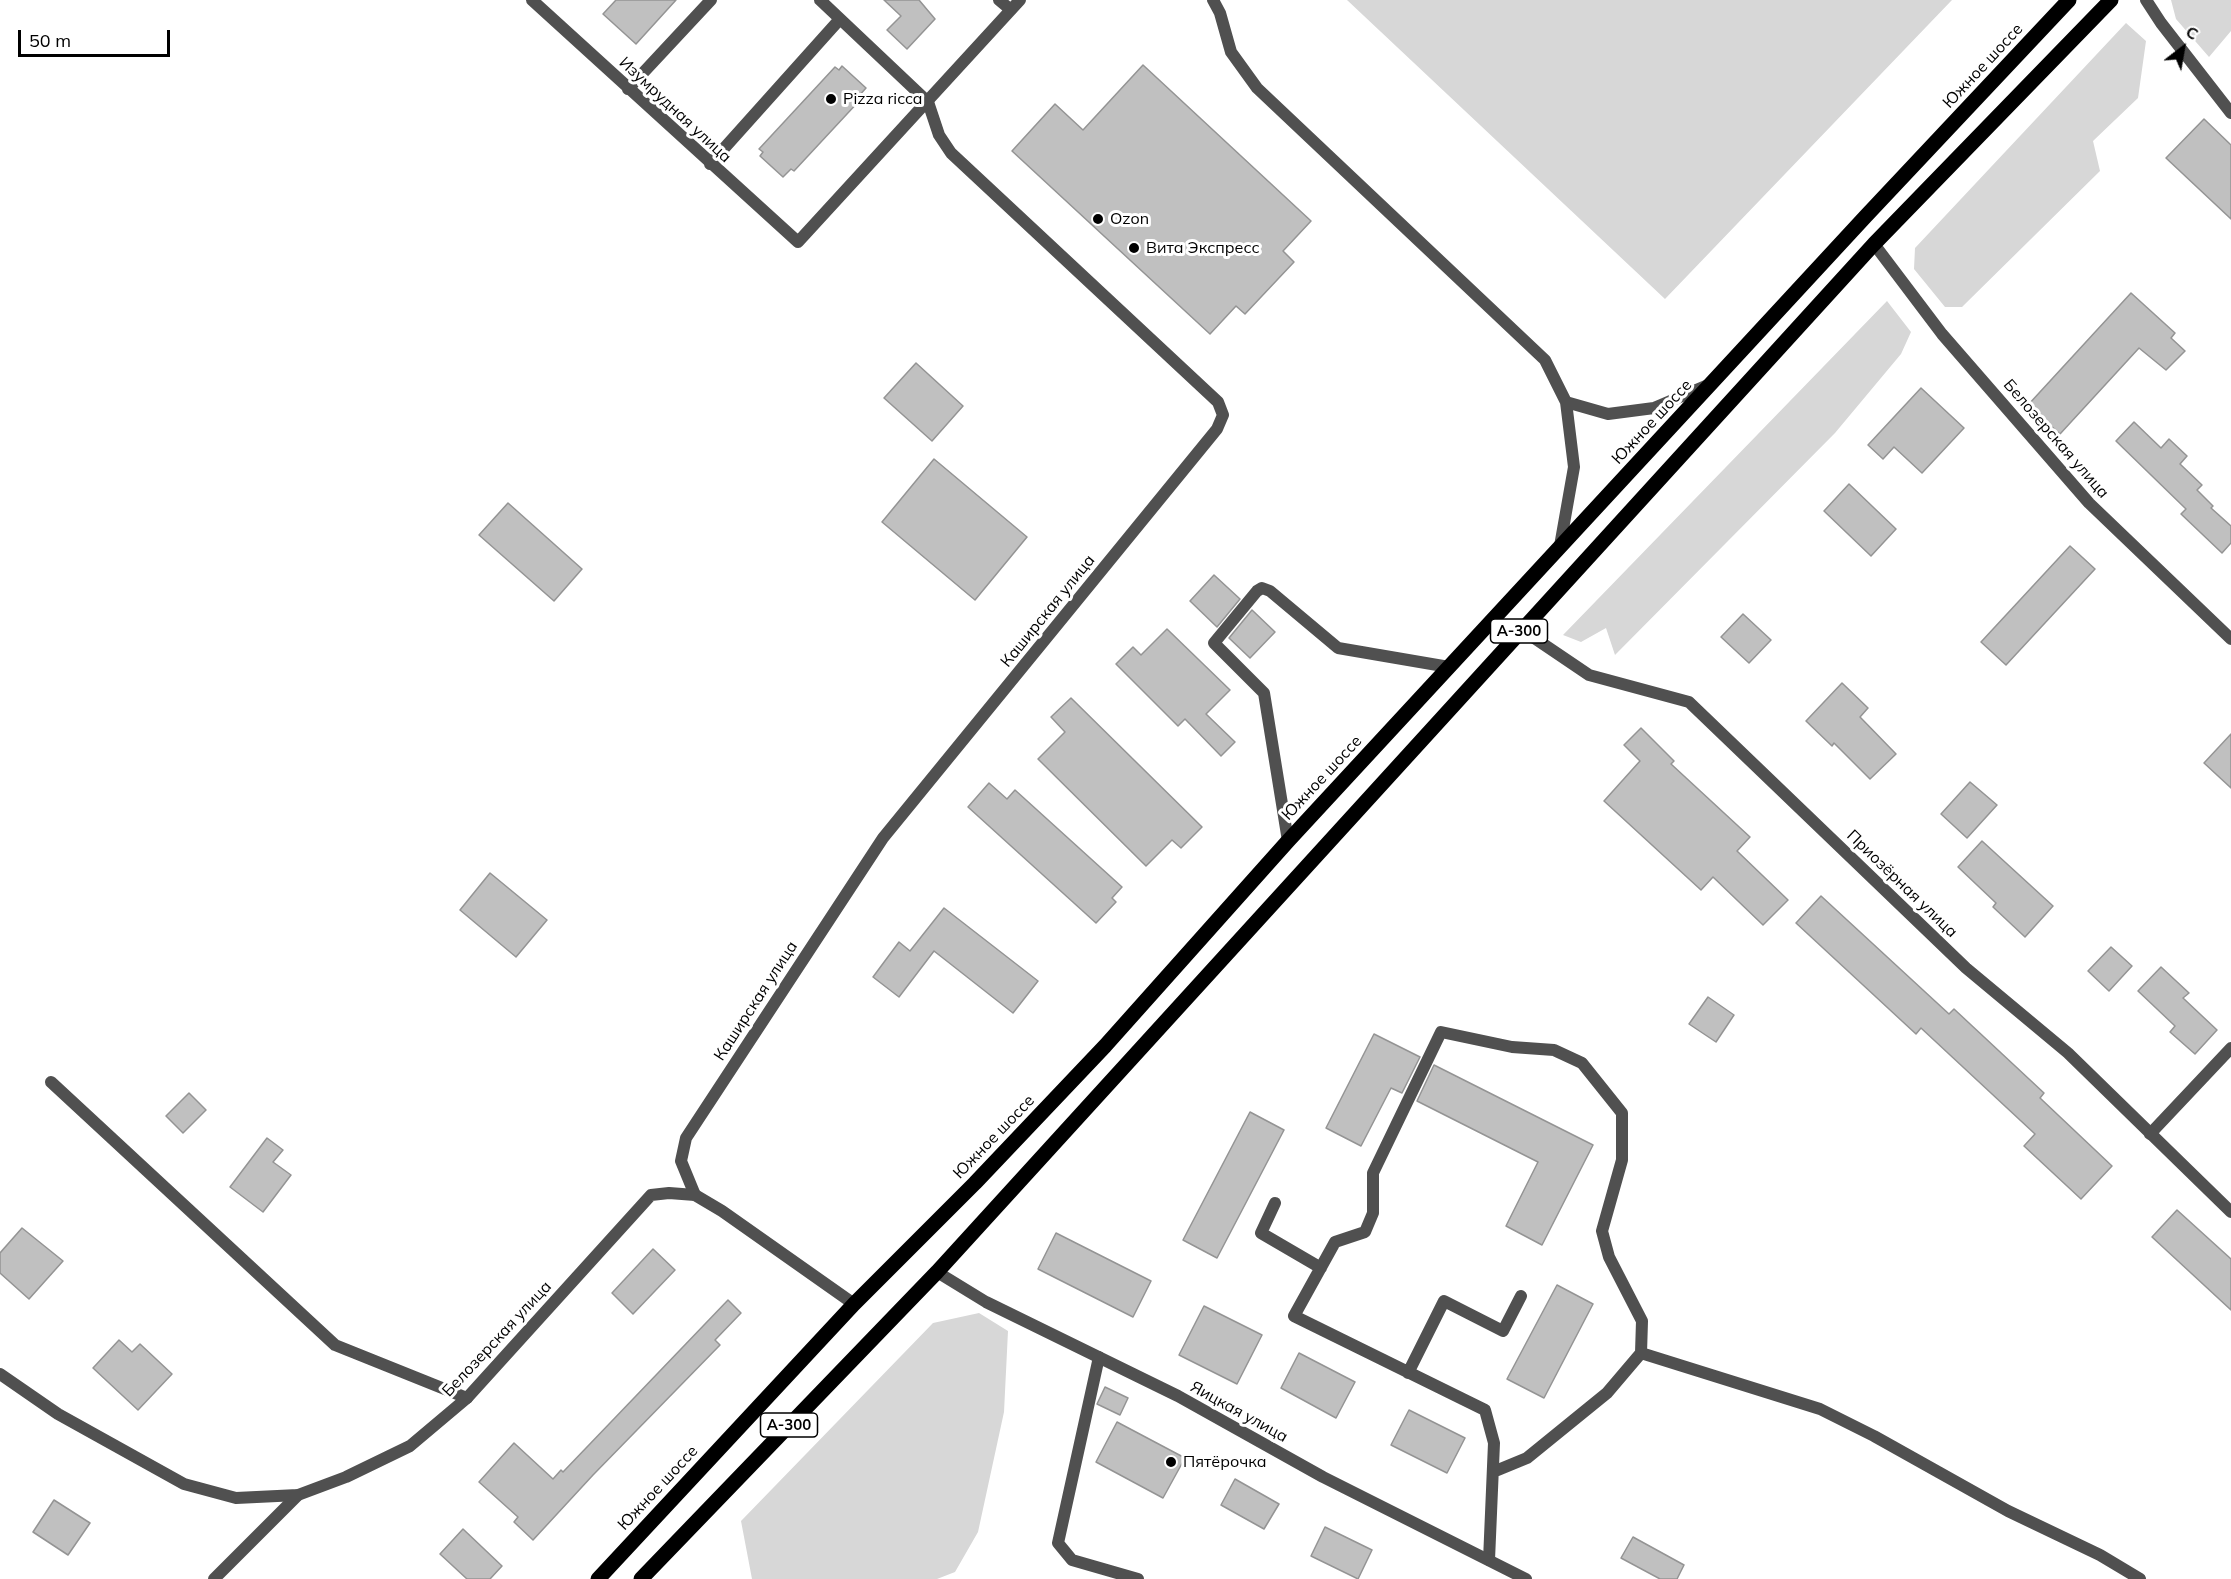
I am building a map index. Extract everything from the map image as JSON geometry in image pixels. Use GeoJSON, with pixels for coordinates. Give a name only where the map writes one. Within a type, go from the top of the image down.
{"type":"FeatureCollection","features":[{"type":"Feature","properties":{"kind":"main road","name":"Южное шоссе"},"geometry":{"type":"LineString","coordinates":[[598,1579],[854,1304],[975,1183],[1105,1046],[1288,841],[2069,0]]}},
{"type":"Feature","properties":{"kind":"main road","name":"А-300"},"geometry":{"type":"LineString","coordinates":[[641,1579],[937,1272],[1874,244],[2111,0]]}},
{"type":"Feature","properties":{"kind":"street","name":"Изумрудная улица"},"geometry":{"type":"LineString","coordinates":[[532,0],[798,242],[928,102]]}},
{"type":"Feature","properties":{"kind":"street"},"geometry":{"type":"LineString","coordinates":[[628,89],[711,0]]}},
{"type":"Feature","properties":{"kind":"street"},"geometry":{"type":"LineString","coordinates":[[820,0],[928,102],[1020,0]]}},
{"type":"Feature","properties":{"kind":"street"},"geometry":{"type":"LineString","coordinates":[[999,0],[1011,10]]}},
{"type":"Feature","properties":{"kind":"street"},"geometry":{"type":"LineString","coordinates":[[1213,0],[1220,13],[1231,52],[1257,88],[1545,360],[1566,402],[1574,468],[1560,548]]}},
{"type":"Feature","properties":{"kind":"street"},"geometry":{"type":"LineString","coordinates":[[2146,0],[2161,23],[2231,113]]}},
{"type":"Feature","properties":{"kind":"street"},"geometry":{"type":"LineString","coordinates":[[710,164],[840,19]]}},
{"type":"Feature","properties":{"kind":"street","name":"Каширская улица"},"geometry":{"type":"LineString","coordinates":[[694,1196],[681,1161],[686,1138],[883,838],[1217,429],[1223,415],[1218,402],[951,153],[939,135],[928,102]]}},
{"type":"Feature","properties":{"kind":"street","name":"Белозерская улица"},"geometry":{"type":"LineString","coordinates":[[1874,244],[1942,334],[2089,503],[2231,639]]}},
{"type":"Feature","properties":{"kind":"street"},"geometry":{"type":"LineString","coordinates":[[1566,402],[1608,414],[1654,408],[1711,384]]}},
{"type":"Feature","properties":{"kind":"street"},"geometry":{"type":"LineString","coordinates":[[1288,841],[1264,693],[1214,644],[1257,591],[1262,588],[1270,591],[1338,648],[1449,667]]}},
{"type":"Feature","properties":{"kind":"street","name":"Приозёрная улица"},"geometry":{"type":"LineString","coordinates":[[1521,629],[1589,675],[1689,702],[1966,968],[2068,1053],[2231,1212]]}},
{"type":"Feature","properties":{"kind":"street"},"geometry":{"type":"LineString","coordinates":[[1490,1560],[1493,1472],[1494,1443],[1485,1410],[1294,1316],[1335,1242],[1365,1232],[1373,1213],[1373,1173],[1441,1032],[1512,1047],[1554,1050],[1582,1063],[1622,1113],[1622,1160],[1602,1231],[1609,1257],[1642,1322],[1641,1353],[1607,1393],[1527,1458],[1493,1472]]}},
{"type":"Feature","properties":{"kind":"street"},"geometry":{"type":"LineString","coordinates":[[2150,1134],[2231,1048]]}},
{"type":"Feature","properties":{"kind":"street"},"geometry":{"type":"LineString","coordinates":[[51,1082],[335,1345],[467,1398]]}},
{"type":"Feature","properties":{"kind":"street","name":"Белозерская улица"},"geometry":{"type":"LineString","coordinates":[[0,1374],[58,1414],[184,1484],[236,1498],[298,1495],[346,1477],[410,1446],[467,1398],[651,1196],[669,1193],[694,1196],[722,1211],[854,1304]]}},
{"type":"Feature","properties":{"kind":"street"},"geometry":{"type":"LineString","coordinates":[[1275,1203],[1261,1233],[1321,1268]]}},
{"type":"Feature","properties":{"kind":"street","name":"Яицкая улица"},"geometry":{"type":"LineString","coordinates":[[937,1272],[986,1302],[1178,1396],[1323,1477],[1526,1579]]}},
{"type":"Feature","properties":{"kind":"street"},"geometry":{"type":"LineString","coordinates":[[1408,1373],[1444,1301],[1503,1331],[1521,1296]]}},
{"type":"Feature","properties":{"kind":"street"},"geometry":{"type":"LineString","coordinates":[[1641,1353],[1820,1409],[1874,1436],[2008,1511],[2100,1555],[2140,1579]]}},
{"type":"Feature","properties":{"kind":"street"},"geometry":{"type":"LineString","coordinates":[[1099,1357],[1058,1543],[1072,1560],[1138,1579]]}},
{"type":"Feature","properties":{"kind":"street"},"geometry":{"type":"LineString","coordinates":[[214,1579],[298,1495]]}},
{"type":"Feature","properties":{"kind":"shaded area"},"geometry":{"type":"Polygon","coordinates":[[[1347,0],[1952,0],[1665,299],[1347,0]]]}},
{"type":"Feature","properties":{"kind":"shaded area"},"geometry":{"type":"Polygon","coordinates":[[[2171,0],[2231,0],[2231,31],[2209,57],[2176,19],[2171,0]]]}},
{"type":"Feature","properties":{"kind":"shaded area"},"geometry":{"type":"Polygon","coordinates":[[[2126,23],[2146,41],[2138,98],[2093,141],[2100,171],[1962,307],[1945,307],[1914,269],[1915,248],[2126,23]]]}},
{"type":"Feature","properties":{"kind":"shaded area"},"geometry":{"type":"Polygon","coordinates":[[[1887,301],[1911,332],[1901,354],[1835,433],[1615,655],[1606,628],[1581,642],[1563,635],[1887,301]]]}},
{"type":"Feature","properties":{"kind":"shaded area"},"geometry":{"type":"Polygon","coordinates":[[[979,1313],[1008,1331],[1004,1412],[978,1532],[955,1572],[937,1579],[752,1579],[741,1521],[933,1323],[979,1313]]]}},
{"type":"Feature","properties":{"kind":"building"},"geometry":{"type":"Polygon","coordinates":[[[616,0],[676,0],[636,44],[603,14],[616,0]]]}},
{"type":"Feature","properties":{"kind":"building"},"geometry":{"type":"Polygon","coordinates":[[[884,0],[919,0],[935,19],[907,49],[887,30],[901,16],[884,0]]]}},
{"type":"Feature","properties":{"kind":"building"},"geometry":{"type":"Polygon","coordinates":[[[1143,65],[1311,221],[1283,251],[1294,262],[1245,314],[1236,306],[1210,334],[1012,151],[1055,104],[1083,130],[1143,65]]]}},
{"type":"Feature","properties":{"kind":"building"},"geometry":{"type":"Polygon","coordinates":[[[842,66],[866,88],[858,97],[860,100],[794,171],[791,169],[783,177],[760,156],[763,152],[759,149],[835,67],[839,70],[842,66]]]}},
{"type":"Feature","properties":{"kind":"building"},"geometry":{"type":"Polygon","coordinates":[[[2204,119],[2231,145],[2231,219],[2166,158],[2204,119]]]}},
{"type":"Feature","properties":{"kind":"building"},"geometry":{"type":"Polygon","coordinates":[[[2131,293],[2175,333],[2171,338],[2185,351],[2166,370],[2139,348],[2060,434],[2028,405],[2131,293]]]}},
{"type":"Feature","properties":{"kind":"building"},"geometry":{"type":"Polygon","coordinates":[[[916,363],[963,406],[932,441],[884,398],[916,363]]]}},
{"type":"Feature","properties":{"kind":"building"},"geometry":{"type":"Polygon","coordinates":[[[1921,388],[1964,428],[1922,473],[1894,447],[1883,459],[1868,445],[1921,388]]]}},
{"type":"Feature","properties":{"kind":"building"},"geometry":{"type":"Polygon","coordinates":[[[2134,422],[2161,448],[2169,439],[2187,456],[2180,464],[2202,485],[2197,490],[2213,506],[2211,508],[2231,526],[2231,543],[2222,553],[2181,514],[2186,509],[2116,441],[2134,422]]]}},
{"type":"Feature","properties":{"kind":"building"},"geometry":{"type":"Polygon","coordinates":[[[934,459],[1027,537],[975,600],[882,522],[934,459]]]}},
{"type":"Feature","properties":{"kind":"building"},"geometry":{"type":"Polygon","coordinates":[[[1849,484],[1896,529],[1871,556],[1824,511],[1849,484]]]}},
{"type":"Feature","properties":{"kind":"building"},"geometry":{"type":"Polygon","coordinates":[[[508,503],[582,569],[554,601],[479,535],[508,503]]]}},
{"type":"Feature","properties":{"kind":"building"},"geometry":{"type":"Polygon","coordinates":[[[2070,546],[2095,569],[2006,665],[1981,642],[2070,546]]]}},
{"type":"Feature","properties":{"kind":"building"},"geometry":{"type":"Polygon","coordinates":[[[1214,575],[1240,599],[1217,627],[1190,601],[1214,575]]]}},
{"type":"Feature","properties":{"kind":"building"},"geometry":{"type":"Polygon","coordinates":[[[1252,610],[1275,632],[1250,658],[1229,638],[1252,610]]]}},
{"type":"Feature","properties":{"kind":"building"},"geometry":{"type":"Polygon","coordinates":[[[1743,614],[1771,640],[1749,663],[1721,637],[1743,614]]]}},
{"type":"Feature","properties":{"kind":"building"},"geometry":{"type":"Polygon","coordinates":[[[1167,629],[1230,690],[1206,714],[1235,742],[1221,756],[1185,719],[1178,726],[1116,664],[1133,647],[1141,655],[1167,629]]]}},
{"type":"Feature","properties":{"kind":"building"},"geometry":{"type":"Polygon","coordinates":[[[1842,683],[1868,708],[1860,717],[1896,754],[1870,779],[1834,743],[1832,746],[1806,721],[1842,683]]]}},
{"type":"Feature","properties":{"kind":"building"},"geometry":{"type":"Polygon","coordinates":[[[1071,698],[1202,827],[1181,848],[1172,840],[1146,866],[1038,759],[1065,732],[1051,717],[1071,698]]]}},
{"type":"Feature","properties":{"kind":"building"},"geometry":{"type":"Polygon","coordinates":[[[1641,728],[1674,761],[1671,764],[1750,837],[1737,851],[1788,900],[1763,925],[1713,877],[1701,890],[1604,801],[1640,761],[1624,745],[1641,728]]]}},
{"type":"Feature","properties":{"kind":"building"},"geometry":{"type":"Polygon","coordinates":[[[2231,734],[2231,788],[2204,763],[2231,734]]]}},
{"type":"Feature","properties":{"kind":"building"},"geometry":{"type":"Polygon","coordinates":[[[1970,782],[1997,805],[1967,838],[1941,814],[1970,782]]]}},
{"type":"Feature","properties":{"kind":"building"},"geometry":{"type":"Polygon","coordinates":[[[989,783],[1007,799],[1015,790],[1122,887],[1112,898],[1116,902],[1096,923],[968,807],[989,783]]]}},
{"type":"Feature","properties":{"kind":"building"},"geometry":{"type":"Polygon","coordinates":[[[1982,841],[2053,906],[2025,937],[1993,907],[1996,903],[1958,867],[1982,841]]]}},
{"type":"Feature","properties":{"kind":"building"},"geometry":{"type":"Polygon","coordinates":[[[490,873],[547,920],[516,957],[460,910],[490,873]]]}},
{"type":"Feature","properties":{"kind":"building"},"geometry":{"type":"Polygon","coordinates":[[[1821,896],[1949,1014],[1954,1009],[2044,1093],[2040,1098],[2112,1166],[2081,1199],[2024,1146],[2035,1134],[1921,1028],[1916,1034],[1796,923],[1821,896]]]}},
{"type":"Feature","properties":{"kind":"building"},"geometry":{"type":"Polygon","coordinates":[[[944,908],[1038,981],[1013,1013],[934,951],[899,997],[873,977],[899,942],[910,951],[944,908]]]}},
{"type":"Feature","properties":{"kind":"building"},"geometry":{"type":"Polygon","coordinates":[[[2111,947],[2132,966],[2109,991],[2088,971],[2111,947]]]}},
{"type":"Feature","properties":{"kind":"building"},"geometry":{"type":"Polygon","coordinates":[[[2161,967],[2189,993],[2183,998],[2217,1030],[2195,1054],[2170,1032],[2175,1026],[2138,991],[2161,967]]]}},
{"type":"Feature","properties":{"kind":"building"},"geometry":{"type":"Polygon","coordinates":[[[1708,997],[1734,1015],[1716,1042],[1689,1024],[1708,997]]]}},
{"type":"Feature","properties":{"kind":"building"},"geometry":{"type":"Polygon","coordinates":[[[1374,1034],[1420,1057],[1402,1093],[1391,1088],[1361,1146],[1326,1128],[1374,1034]]]}},
{"type":"Feature","properties":{"kind":"building"},"geometry":{"type":"Polygon","coordinates":[[[1434,1065],[1593,1145],[1542,1245],[1506,1226],[1538,1162],[1417,1101],[1434,1065]]]}},
{"type":"Feature","properties":{"kind":"building"},"geometry":{"type":"Polygon","coordinates":[[[189,1093],[206,1110],[183,1133],[166,1116],[189,1093]]]}},
{"type":"Feature","properties":{"kind":"building"},"geometry":{"type":"Polygon","coordinates":[[[1250,1112],[1284,1130],[1217,1258],[1183,1240],[1250,1112]]]}},
{"type":"Feature","properties":{"kind":"building"},"geometry":{"type":"Polygon","coordinates":[[[267,1138],[283,1150],[273,1162],[291,1175],[263,1212],[230,1187],[267,1138]]]}},
{"type":"Feature","properties":{"kind":"building"},"geometry":{"type":"Polygon","coordinates":[[[2177,1210],[2231,1259],[2231,1310],[2152,1237],[2177,1210]]]}},
{"type":"Feature","properties":{"kind":"building"},"geometry":{"type":"Polygon","coordinates":[[[22,1228],[63,1261],[29,1299],[0,1273],[0,1253],[22,1228]]]}},
{"type":"Feature","properties":{"kind":"building"},"geometry":{"type":"Polygon","coordinates":[[[1056,1233],[1151,1281],[1133,1317],[1038,1269],[1056,1233]]]}},
{"type":"Feature","properties":{"kind":"building"},"geometry":{"type":"Polygon","coordinates":[[[653,1249],[675,1270],[633,1314],[612,1293],[653,1249]]]}},
{"type":"Feature","properties":{"kind":"building"},"geometry":{"type":"Polygon","coordinates":[[[1557,1285],[1593,1304],[1544,1398],[1507,1379],[1557,1285]]]}},
{"type":"Feature","properties":{"kind":"building"},"geometry":{"type":"Polygon","coordinates":[[[728,1300],[741,1313],[715,1340],[720,1345],[533,1540],[514,1522],[518,1517],[479,1482],[514,1443],[553,1479],[561,1470],[563,1472],[728,1300]]]}},
{"type":"Feature","properties":{"kind":"building"},"geometry":{"type":"Polygon","coordinates":[[[1204,1306],[1262,1335],[1237,1384],[1179,1355],[1204,1306]]]}},
{"type":"Feature","properties":{"kind":"building"},"geometry":{"type":"Polygon","coordinates":[[[119,1340],[132,1352],[140,1344],[172,1374],[138,1410],[93,1368],[119,1340]]]}},
{"type":"Feature","properties":{"kind":"building"},"geometry":{"type":"Polygon","coordinates":[[[1299,1353],[1355,1382],[1336,1418],[1281,1388],[1299,1353]]]}},
{"type":"Feature","properties":{"kind":"building"},"geometry":{"type":"Polygon","coordinates":[[[1105,1387],[1128,1398],[1120,1415],[1097,1404],[1105,1387]]]}},
{"type":"Feature","properties":{"kind":"building"},"geometry":{"type":"Polygon","coordinates":[[[1409,1410],[1465,1438],[1447,1473],[1391,1445],[1409,1410]]]}},
{"type":"Feature","properties":{"kind":"building"},"geometry":{"type":"Polygon","coordinates":[[[1117,1422],[1185,1458],[1163,1498],[1096,1462],[1117,1422]]]}},
{"type":"Feature","properties":{"kind":"building"},"geometry":{"type":"Polygon","coordinates":[[[1235,1479],[1279,1504],[1264,1529],[1221,1505],[1235,1479]]]}},
{"type":"Feature","properties":{"kind":"building"},"geometry":{"type":"Polygon","coordinates":[[[54,1500],[90,1523],[68,1555],[33,1532],[54,1500]]]}},
{"type":"Feature","properties":{"kind":"building"},"geometry":{"type":"Polygon","coordinates":[[[1325,1527],[1372,1550],[1358,1579],[1311,1556],[1325,1527]]]}},
{"type":"Feature","properties":{"kind":"building"},"geometry":{"type":"Polygon","coordinates":[[[463,1529],[502,1566],[490,1579],[467,1579],[440,1554],[463,1529]]]}},
{"type":"Feature","properties":{"kind":"building"},"geometry":{"type":"Polygon","coordinates":[[[1633,1537],[1684,1565],[1677,1579],[1660,1579],[1621,1558],[1633,1537]]]}},
{"type":"Feature","properties":{"kind":"place","name":"Pizza ricca"},"geometry":{"type":"Point","coordinates":[831,99]}},
{"type":"Feature","properties":{"kind":"place","name":"Ozon"},"geometry":{"type":"Point","coordinates":[1098,219]}},
{"type":"Feature","properties":{"kind":"place","name":"Вита Экспресс"},"geometry":{"type":"Point","coordinates":[1134,248]}},
{"type":"Feature","properties":{"kind":"place","name":"Пятёрочка"},"geometry":{"type":"Point","coordinates":[1171,1462]}}]}
